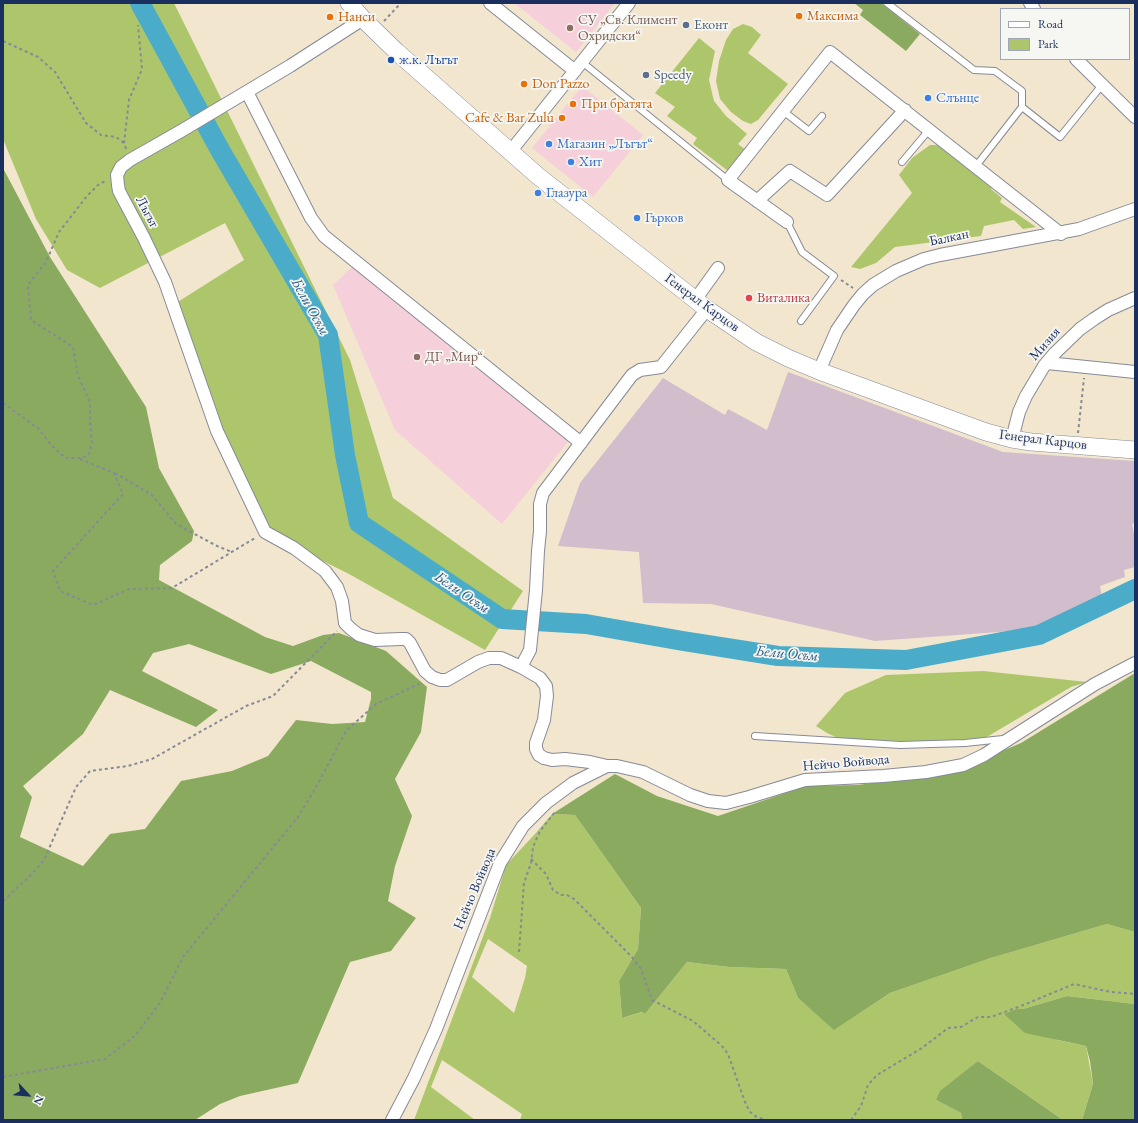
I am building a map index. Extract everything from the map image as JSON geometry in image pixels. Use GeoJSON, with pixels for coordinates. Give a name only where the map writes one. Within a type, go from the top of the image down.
{"type":"FeatureCollection","features":[{"type":"Feature","properties":{"kind":"main road","name":"Генерал Карцов"},"geometry":{"type":"LineString","coordinates":[[349,3],[397,52],[538,176],[701,304],[756,342],[819,371],[986,432],[1031,442],[1135,450]]}},
{"type":"Feature","properties":{"kind":"street"},"geometry":{"type":"LineString","coordinates":[[490,3],[579,66]]}},
{"type":"Feature","properties":{"kind":"street"},"geometry":{"type":"LineString","coordinates":[[510,152],[629,3]]}},
{"type":"Feature","properties":{"kind":"street"},"geometry":{"type":"LineString","coordinates":[[117,174],[121,167],[130,160],[229,103],[363,19]]}},
{"type":"Feature","properties":{"kind":"street"},"geometry":{"type":"LineString","coordinates":[[787,222],[728,180],[830,52],[1061,234]]}},
{"type":"Feature","properties":{"kind":"street"},"geometry":{"type":"LineString","coordinates":[[1077,60],[1135,117]]}},
{"type":"Feature","properties":{"kind":"street"},"geometry":{"type":"LineString","coordinates":[[247,92],[312,218],[324,236],[581,443]]}},
{"type":"Feature","properties":{"kind":"street"},"geometry":{"type":"LineString","coordinates":[[757,201],[790,171],[827,194],[905,110]]}},
{"type":"Feature","properties":{"kind":"street","name":"Лъгът"},"geometry":{"type":"LineString","coordinates":[[117,174],[120,191],[165,282],[217,431],[265,532]]}},
{"type":"Feature","properties":{"kind":"street","name":"Балкан"},"geometry":{"type":"LineString","coordinates":[[819,371],[837,330],[854,305],[873,285],[896,271],[924,259],[978,247],[1061,234],[1089,226],[1135,209]]}},
{"type":"Feature","properties":{"kind":"street"},"geometry":{"type":"LineString","coordinates":[[521,667],[530,650],[540,531],[540,504],[543,494],[632,375],[640,370],[661,367],[670,356],[701,304],[718,268]]}},
{"type":"Feature","properties":{"kind":"street","name":"Мизия"},"geometry":{"type":"LineString","coordinates":[[1012,439],[1019,412],[1034,381],[1067,340],[1080,329],[1108,310],[1135,298]]}},
{"type":"Feature","properties":{"kind":"street"},"geometry":{"type":"LineString","coordinates":[[1047,363],[1135,372]]}},
{"type":"Feature","properties":{"kind":"street"},"geometry":{"type":"LineString","coordinates":[[265,532],[294,548],[325,571],[338,587],[342,601],[345,623],[351,629],[359,635],[375,640],[406,640],[410,643],[425,671],[432,677],[440,680],[447,680],[478,662],[489,658],[501,658],[540,678],[546,686],[547,696],[544,720],[536,743],[536,749],[539,755],[552,760],[565,759],[607,766]]}},
{"type":"Feature","properties":{"kind":"street","name":"Нейчо Войвода"},"geometry":{"type":"LineString","coordinates":[[392,1120],[414,1078],[436,1029],[500,863],[523,826],[546,803],[573,783],[607,766],[618,766],[643,772],[690,795],[708,801],[726,803],[805,780],[926,772],[963,765],[984,755],[1011,739],[1095,684],[1135,662]]}},
{"type":"Feature","properties":{"kind":"street"},"geometry":{"type":"LineString","coordinates":[[384,1120],[399,1107]]}},
{"type":"Feature","properties":{"kind":"lane"},"geometry":{"type":"LineString","coordinates":[[888,3],[974,70],[995,71],[1022,91],[1022,107],[976,166]]}},
{"type":"Feature","properties":{"kind":"lane"},"geometry":{"type":"LineString","coordinates":[[579,66],[728,180]]}},
{"type":"Feature","properties":{"kind":"lane"},"geometry":{"type":"LineString","coordinates":[[1022,107],[1060,137],[1102,85]]}},
{"type":"Feature","properties":{"kind":"lane"},"geometry":{"type":"LineString","coordinates":[[783,111],[810,131],[822,116]]}},
{"type":"Feature","properties":{"kind":"lane"},"geometry":{"type":"LineString","coordinates":[[902,162],[930,130]]}},
{"type":"Feature","properties":{"kind":"lane"},"geometry":{"type":"LineString","coordinates":[[787,222],[802,252],[834,276],[801,321]]}},
{"type":"Feature","properties":{"kind":"lane"},"geometry":{"type":"LineString","coordinates":[[755,736],[900,745],[965,743],[1011,739]]}},
{"type":"Feature","properties":{"kind":"path"},"geometry":{"type":"LineString","coordinates":[[380,25],[401,3]]}},
{"type":"Feature","properties":{"kind":"path"},"geometry":{"type":"LineString","coordinates":[[130,160],[124,143],[129,100],[142,69],[138,25]]}},
{"type":"Feature","properties":{"kind":"path"},"geometry":{"type":"LineString","coordinates":[[3,41],[38,57],[55,72],[86,123],[101,135],[116,137],[124,143]]}},
{"type":"Feature","properties":{"kind":"path"},"geometry":{"type":"LineString","coordinates":[[3,403],[39,429],[65,458],[79,458],[88,456],[92,443],[90,402],[78,376],[73,347],[31,320],[28,286],[46,262],[59,232],[87,196],[98,185],[117,174]]}},
{"type":"Feature","properties":{"kind":"path"},"geometry":{"type":"LineString","coordinates":[[834,276],[864,294]]}},
{"type":"Feature","properties":{"kind":"path"},"geometry":{"type":"LineString","coordinates":[[1077,445],[1086,367]]}},
{"type":"Feature","properties":{"kind":"path"},"geometry":{"type":"LineString","coordinates":[[79,458],[114,473],[152,495],[176,524],[216,546],[232,552]]}},
{"type":"Feature","properties":{"kind":"path"},"geometry":{"type":"LineString","coordinates":[[114,473],[123,494],[53,571],[60,591],[93,606],[129,589],[172,588],[265,532]]}},
{"type":"Feature","properties":{"kind":"path"},"geometry":{"type":"LineString","coordinates":[[3,901],[34,872],[44,860],[76,787],[90,772],[128,766],[152,759],[246,706],[273,696],[345,623]]}},
{"type":"Feature","properties":{"kind":"path"},"geometry":{"type":"LineString","coordinates":[[3,1077],[105,1059],[135,1036],[160,1003],[183,957],[298,817],[346,731],[376,704],[432,677]]}},
{"type":"Feature","properties":{"kind":"path"},"geometry":{"type":"LineString","coordinates":[[519,952],[524,883],[533,847],[540,831],[559,806]]}},
{"type":"Feature","properties":{"kind":"path"},"geometry":{"type":"LineString","coordinates":[[531,859],[546,874],[553,890],[556,893],[574,899],[630,956],[641,969],[652,1000],[693,1021],[722,1046],[728,1054],[750,1112],[755,1116],[766,1120]]}},
{"type":"Feature","properties":{"kind":"path"},"geometry":{"type":"LineString","coordinates":[[851,1120],[861,1106],[868,1085],[877,1075],[922,1048],[948,1028],[961,1026],[978,1017],[991,1016],[1015,1008],[1074,984],[1111,992],[1135,994]]}},
{"type":"Feature","properties":{"kind":"shaded area","name":"СУ „Св. Климент Охридски“"},"geometry":{"type":"Polygon","coordinates":[[[514,3],[615,3],[576,52],[514,3]]]}},
{"type":"Feature","properties":{"kind":"shaded area"},"geometry":{"type":"Polygon","coordinates":[[[582,86],[643,135],[593,197],[532,148],[582,86]]]}},
{"type":"Feature","properties":{"kind":"shaded area","name":"ДГ „Мир“"},"geometry":{"type":"Polygon","coordinates":[[[354,265],[571,438],[502,524],[395,430],[333,285],[354,265]]]}},
{"type":"Feature","properties":{"kind":"shaded area"},"geometry":{"type":"Polygon","coordinates":[[[788,372],[1003,452],[1135,461],[1135,523],[1132,524],[1135,538],[1135,567],[1124,570],[1125,577],[1100,586],[1103,603],[1052,624],[1026,630],[875,641],[711,604],[643,603],[639,552],[558,546],[580,483],[663,378],[725,415],[728,409],[767,430],[788,372]]]}},
{"type":"Feature","properties":{"kind":"green space"},"geometry":{"type":"Polygon","coordinates":[[[3,3],[174,3],[350,360],[393,498],[523,591],[485,650],[349,574],[265,532],[217,431],[173,305],[244,260],[225,223],[100,288],[67,270],[36,219],[3,139],[3,3]]]}},
{"type":"Feature","properties":{"kind":"green space"},"geometry":{"type":"Polygon","coordinates":[[[854,3],[881,3],[920,34],[906,51],[860,15],[863,10],[854,3]]]}},
{"type":"Feature","properties":{"kind":"green space"},"geometry":{"type":"Polygon","coordinates":[[[743,24],[752,27],[761,35],[748,53],[788,84],[758,120],[751,124],[743,121],[731,112],[720,99],[716,81],[719,61],[726,40],[733,29],[743,24]]]}},
{"type":"Feature","properties":{"kind":"green space"},"geometry":{"type":"Polygon","coordinates":[[[699,38],[715,51],[709,80],[714,101],[726,116],[747,134],[738,144],[746,150],[728,171],[693,144],[697,138],[667,116],[675,107],[655,93],[699,38]]]}},
{"type":"Feature","properties":{"kind":"green space"},"geometry":{"type":"Polygon","coordinates":[[[930,145],[940,145],[994,184],[991,189],[1002,198],[1000,202],[1036,227],[1023,229],[1014,220],[984,226],[981,236],[895,247],[876,263],[860,269],[851,267],[912,193],[899,175],[912,158],[930,145]]]}},
{"type":"Feature","properties":{"kind":"green space"},"geometry":{"type":"Polygon","coordinates":[[[3,168],[50,257],[146,407],[159,468],[194,531],[192,541],[160,565],[159,580],[265,637],[293,646],[323,635],[339,633],[386,651],[427,687],[421,732],[395,779],[412,816],[395,866],[388,901],[416,918],[391,951],[350,962],[298,1083],[240,1096],[220,1104],[195,1120],[3,1120],[3,168]],[[189,644],[153,653],[142,671],[218,710],[196,727],[110,690],[83,734],[23,786],[32,797],[20,837],[83,866],[110,834],[145,829],[181,781],[232,771],[268,756],[296,720],[332,724],[365,722],[371,699],[371,692],[311,661],[271,674],[189,644]]]}},
{"type":"Feature","properties":{"kind":"green space"},"geometry":{"type":"Polygon","coordinates":[[[983,671],[1087,682],[1071,687],[975,744],[853,745],[827,733],[816,726],[845,693],[886,675],[983,671]]]}},
{"type":"Feature","properties":{"kind":"green space"},"geometry":{"type":"Polygon","coordinates":[[[1135,673],[1135,932],[1107,924],[991,958],[890,993],[834,1030],[798,998],[786,969],[729,967],[687,962],[645,1014],[642,1012],[622,1018],[619,981],[638,949],[641,908],[575,815],[552,814],[615,774],[657,796],[718,816],[806,786],[858,785],[955,771],[1021,743],[1135,673]]]}},
{"type":"Feature","properties":{"kind":"green space"},"geometry":{"type":"Polygon","coordinates":[[[552,814],[575,815],[641,908],[638,949],[619,981],[622,1018],[643,1012],[645,1014],[687,962],[729,967],[786,969],[798,998],[835,1029],[890,993],[991,958],[1107,924],[1135,932],[1135,1004],[1067,996],[1023,1009],[1017,1009],[1057,1040],[1086,1046],[1093,1084],[1082,1120],[1063,1120],[978,1061],[936,1100],[961,1113],[962,1120],[520,1120],[522,1114],[442,1060],[431,1087],[475,1120],[414,1120],[490,918],[506,865],[552,814]],[[488,939],[472,977],[514,1013],[525,978],[527,966],[488,939]]]}},
{"type":"Feature","properties":{"kind":"green space"},"geometry":{"type":"Polygon","coordinates":[[[1067,996],[1135,1004],[1135,1120],[1082,1120],[1093,1084],[1090,1061],[1086,1046],[1025,1033],[1004,1014],[1017,1009],[1023,1009],[1067,996]]]}},
{"type":"Feature","properties":{"kind":"green space"},"geometry":{"type":"Polygon","coordinates":[[[978,1061],[1063,1120],[962,1120],[961,1113],[936,1100],[940,1091],[978,1061]]]}},
{"type":"Feature","properties":{"kind":"waterway","name":"Бели Осъм"},"geometry":{"type":"LineString","coordinates":[[140,3],[220,150],[328,335],[345,455],[359,523],[502,619],[586,624],[778,656],[906,660],[1039,635],[1135,589]]}},
{"type":"Feature","properties":{"kind":"place","name":"Максима"},"geometry":{"type":"Point","coordinates":[799,16]}},
{"type":"Feature","properties":{"kind":"place","name":"Нанси"},"geometry":{"type":"Point","coordinates":[330,17]}},
{"type":"Feature","properties":{"kind":"place","name":"Еконт"},"geometry":{"type":"Point","coordinates":[686,25]}},
{"type":"Feature","properties":{"kind":"place","name":"СУ „Св. Климент Охридски“"},"geometry":{"type":"Point","coordinates":[570,28]}},
{"type":"Feature","properties":{"kind":"place","name":"ж.к. Лъгът"},"geometry":{"type":"Point","coordinates":[391,60]}},
{"type":"Feature","properties":{"kind":"place","name":"Speedy"},"geometry":{"type":"Point","coordinates":[646,75]}},
{"type":"Feature","properties":{"kind":"place","name":"Don Pazzo"},"geometry":{"type":"Point","coordinates":[524,84]}},
{"type":"Feature","properties":{"kind":"place","name":"Слънце"},"geometry":{"type":"Point","coordinates":[928,98]}},
{"type":"Feature","properties":{"kind":"place","name":"При братята"},"geometry":{"type":"Point","coordinates":[573,104]}},
{"type":"Feature","properties":{"kind":"place","name":"Cafe & Bar Zulu"},"geometry":{"type":"Point","coordinates":[562,118]}},
{"type":"Feature","properties":{"kind":"place","name":"Магазин „Лъгът“"},"geometry":{"type":"Point","coordinates":[549,144]}},
{"type":"Feature","properties":{"kind":"place","name":"Хит"},"geometry":{"type":"Point","coordinates":[571,162]}},
{"type":"Feature","properties":{"kind":"place","name":"Глазура"},"geometry":{"type":"Point","coordinates":[538,193]}},
{"type":"Feature","properties":{"kind":"place","name":"Гърков"},"geometry":{"type":"Point","coordinates":[637,218]}},
{"type":"Feature","properties":{"kind":"place","name":"Виталика"},"geometry":{"type":"Point","coordinates":[749,298]}},
{"type":"Feature","properties":{"kind":"place","name":"ДГ „Мир“"},"geometry":{"type":"Point","coordinates":[417,357]}}]}
